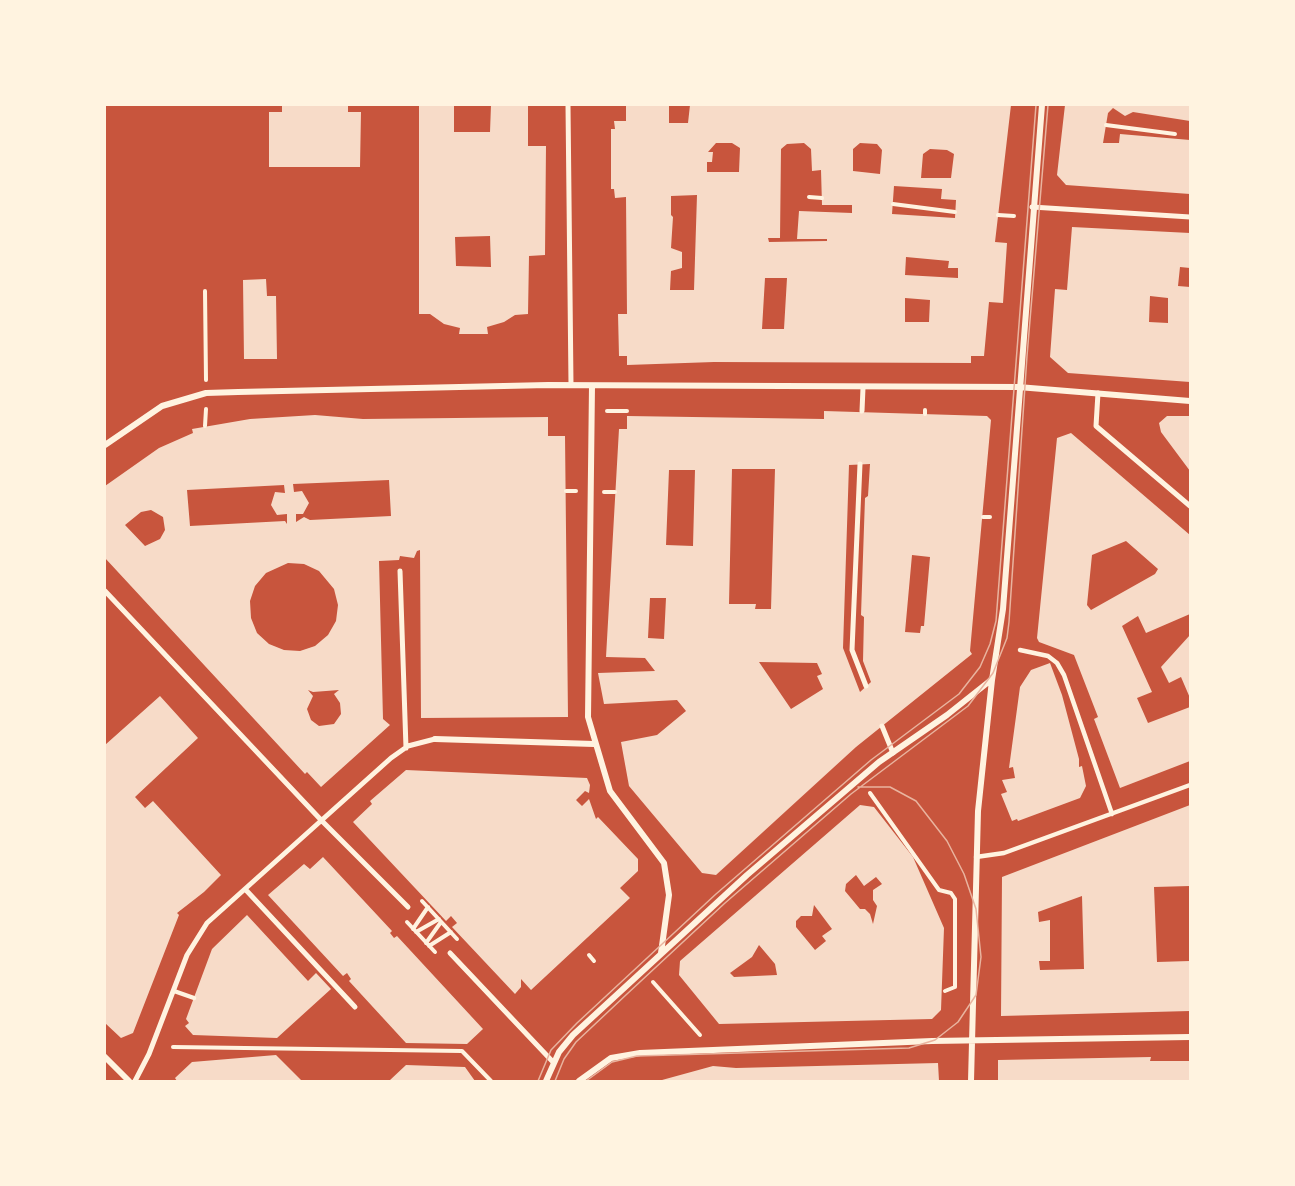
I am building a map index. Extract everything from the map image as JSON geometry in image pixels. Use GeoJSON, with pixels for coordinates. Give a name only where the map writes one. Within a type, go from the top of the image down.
{"type":"FeatureCollection","features":[{"type":"Feature","properties":{"kind":"street"},"geometry":{"type":"LineString","coordinates":[[568,105],[571,385]]}},
{"type":"Feature","properties":{"kind":"street"},"geometry":{"type":"LineString","coordinates":[[971,1081],[976,857],[992,680],[1003,609],[1018,387],[1042,105]]}},
{"type":"Feature","properties":{"kind":"street"},"geometry":{"type":"LineString","coordinates":[[1032,207],[1190,217]]}},
{"type":"Feature","properties":{"kind":"street"},"geometry":{"type":"LineString","coordinates":[[105,445],[162,406],[206,393],[571,385],[1018,387],[1190,401]]}},
{"type":"Feature","properties":{"kind":"street"},"geometry":{"type":"LineString","coordinates":[[592,386],[586,697],[594,744],[610,790],[618,804],[664,863],[669,895],[661,954]]}},
{"type":"Feature","properties":{"kind":"street"},"geometry":{"type":"LineString","coordinates":[[862,411],[863,388]]}},
{"type":"Feature","properties":{"kind":"street"},"geometry":{"type":"LineString","coordinates":[[1098,393],[1096,426],[1190,506]]}},
{"type":"Feature","properties":{"kind":"street"},"geometry":{"type":"LineString","coordinates":[[860,464],[852,650],[866,687]]}},
{"type":"Feature","properties":{"kind":"street"},"geometry":{"type":"LineString","coordinates":[[400,571],[406,748]]}},
{"type":"Feature","properties":{"kind":"street"},"geometry":{"type":"LineString","coordinates":[[105,591],[322,820],[408,907]]}},
{"type":"Feature","properties":{"kind":"street"},"geometry":{"type":"LineString","coordinates":[[546,1081],[553,1062],[573,1035],[747,875],[893,753],[992,680]]}},
{"type":"Feature","properties":{"kind":"street"},"geometry":{"type":"LineString","coordinates":[[882,726],[893,753]]}},
{"type":"Feature","properties":{"kind":"street"},"geometry":{"type":"LineString","coordinates":[[135,1081],[149,1054],[196,937],[207,923],[406,748],[422,741],[435,739],[594,744]]}},
{"type":"Feature","properties":{"kind":"street"},"geometry":{"type":"LineString","coordinates":[[245,889],[355,1007]]}},
{"type":"Feature","properties":{"kind":"street"},"geometry":{"type":"LineString","coordinates":[[450,953],[553,1062]]}},
{"type":"Feature","properties":{"kind":"street"},"geometry":{"type":"LineString","coordinates":[[579,1081],[597,1067],[618,1056],[709,1050],[972,1040],[1190,1037]]}},
{"type":"Feature","properties":{"kind":"street"},"geometry":{"type":"LineString","coordinates":[[105,1057],[129,1081]]}},
{"type":"Feature","properties":{"kind":"lane"},"geometry":{"type":"LineString","coordinates":[[1020,650],[1048,656],[1057,663],[1064,675],[1112,814]]}},
{"type":"Feature","properties":{"kind":"lane"},"geometry":{"type":"LineString","coordinates":[[976,857],[1004,852],[1190,785]]}},
{"type":"Feature","properties":{"kind":"lane"},"geometry":{"type":"LineString","coordinates":[[174,991],[194,998]]}},
{"type":"Feature","properties":{"kind":"path"},"geometry":{"type":"LineString","coordinates":[[1106,125],[1175,134]]}},
{"type":"Feature","properties":{"kind":"path"},"geometry":{"type":"LineString","coordinates":[[808,197],[822,198]]}},
{"type":"Feature","properties":{"kind":"path"},"geometry":{"type":"LineString","coordinates":[[893,204],[955,212]]}},
{"type":"Feature","properties":{"kind":"path"},"geometry":{"type":"LineString","coordinates":[[998,215],[1014,216]]}},
{"type":"Feature","properties":{"kind":"path"},"geometry":{"type":"LineString","coordinates":[[205,291],[205,426]]}},
{"type":"Feature","properties":{"kind":"path"},"geometry":{"type":"LineString","coordinates":[[983,517],[990,517]]}},
{"type":"Feature","properties":{"kind":"path"},"geometry":{"type":"LineString","coordinates":[[870,794],[939,890],[951,893],[955,899],[955,987],[945,992]]}},
{"type":"Feature","properties":{"kind":"path"},"geometry":{"type":"LineString","coordinates":[[422,901],[453,934],[428,945]]}},
{"type":"Feature","properties":{"kind":"path"},"geometry":{"type":"LineString","coordinates":[[416,932],[440,920]]}},
{"type":"Feature","properties":{"kind":"path"},"geometry":{"type":"LineString","coordinates":[[428,945],[440,920]]}},
{"type":"Feature","properties":{"kind":"path"},"geometry":{"type":"LineString","coordinates":[[411,926],[428,945]]}},
{"type":"Feature","properties":{"kind":"path"},"geometry":{"type":"LineString","coordinates":[[589,955],[594,961]]}},
{"type":"Feature","properties":{"kind":"path"},"geometry":{"type":"LineString","coordinates":[[643,971],[699,1033],[709,1050]]}},
{"type":"Feature","properties":{"kind":"path"},"geometry":{"type":"LineString","coordinates":[[173,1047],[462,1051],[491,1081]]}},
{"type":"Feature","properties":{"kind":"building"},"geometry":{"type":"Polygon","coordinates":[[[282,105],[348,105],[348,112],[361,112],[360,167],[269,167],[269,112],[282,112],[282,105]]]}},
{"type":"Feature","properties":{"kind":"building"},"geometry":{"type":"Polygon","coordinates":[[[419,105],[454,105],[454,132],[490,132],[491,105],[528,105],[528,146],[546,146],[545,255],[529,256],[528,314],[515,315],[504,322],[487,327],[488,334],[459,334],[460,328],[444,324],[430,314],[419,314],[419,105]],[[490,236],[455,237],[456,266],[491,267],[490,236]]]}},
{"type":"Feature","properties":{"kind":"building"},"geometry":{"type":"Polygon","coordinates":[[[626,105],[669,105],[669,123],[688,123],[690,105],[1011,105],[995,242],[1007,243],[1003,303],[989,302],[984,356],[971,356],[971,363],[714,362],[627,365],[627,356],[619,356],[618,314],[627,314],[626,197],[615,198],[614,189],[611,189],[611,129],[615,129],[614,121],[626,121],[626,105]],[[716,143],[708,152],[713,152],[712,162],[707,162],[707,172],[739,172],[740,148],[732,143],[716,143]],[[804,143],[787,144],[781,149],[780,238],[768,238],[769,242],[827,241],[827,239],[797,239],[799,211],[852,213],[852,205],[822,205],[821,170],[812,171],[811,149],[804,143]],[[860,143],[853,149],[853,171],[880,174],[882,150],[877,144],[860,143]],[[930,149],[923,154],[921,178],[951,178],[954,154],[947,150],[930,149]],[[894,186],[892,214],[955,218],[956,200],[941,199],[942,189],[894,186]],[[697,195],[671,196],[671,215],[673,217],[671,248],[682,252],[682,268],[671,271],[670,290],[694,290],[697,195]],[[906,257],[905,275],[958,278],[958,268],[948,268],[949,261],[906,257]],[[765,278],[762,329],[784,329],[787,278],[765,278]],[[905,298],[905,322],[929,322],[930,300],[905,298]]]}},
{"type":"Feature","properties":{"kind":"building"},"geometry":{"type":"Polygon","coordinates":[[[1065,105],[1190,105],[1190,121],[1133,112],[1125,116],[1113,108],[1108,113],[1103,143],[1119,143],[1120,134],[1190,140],[1190,194],[1066,185],[1057,175],[1065,105]]]}},
{"type":"Feature","properties":{"kind":"building"},"geometry":{"type":"Polygon","coordinates":[[[1072,227],[1190,233],[1190,268],[1180,267],[1178,286],[1190,287],[1190,382],[1068,373],[1050,357],[1055,289],[1067,290],[1072,227]],[[1150,296],[1149,322],[1168,323],[1168,298],[1150,296]]]}},
{"type":"Feature","properties":{"kind":"building"},"geometry":{"type":"Polygon","coordinates":[[[266,279],[267,296],[276,296],[277,359],[244,359],[243,280],[266,279]]]}},
{"type":"Feature","properties":{"kind":"building"},"geometry":{"type":"Polygon","coordinates":[[[824,411],[987,416],[991,420],[970,651],[972,654],[856,747],[716,875],[702,873],[629,786],[621,742],[657,735],[686,711],[677,700],[604,704],[598,673],[655,671],[645,658],[606,657],[619,429],[627,429],[627,416],[824,419],[824,411]],[[870,464],[849,465],[843,648],[860,692],[871,682],[863,661],[864,617],[861,615],[865,498],[868,496],[870,464]],[[732,469],[729,604],[756,604],[755,609],[771,609],[775,469],[732,469]],[[669,470],[666,545],[693,546],[695,470],[669,470]],[[912,555],[905,632],[920,633],[921,626],[924,626],[930,557],[912,555]],[[650,598],[648,638],[664,639],[666,598],[650,598]],[[759,662],[791,709],[823,689],[817,676],[822,674],[817,663],[759,662]]]}},
{"type":"Feature","properties":{"kind":"building"},"geometry":{"type":"Polygon","coordinates":[[[315,415],[363,419],[548,417],[548,436],[565,436],[568,717],[421,718],[420,550],[414,558],[400,556],[399,560],[379,561],[383,719],[390,725],[321,787],[307,772],[305,774],[105,558],[105,486],[159,448],[193,433],[192,429],[250,419],[315,415]],[[389,480],[293,484],[294,492],[302,491],[309,503],[303,514],[296,514],[296,522],[304,517],[310,520],[391,516],[389,480]],[[284,485],[187,490],[190,526],[285,521],[287,524],[287,514],[277,515],[271,505],[275,492],[285,493],[284,485]],[[151,510],[141,512],[125,525],[145,546],[160,539],[165,530],[163,517],[151,510]],[[288,563],[266,573],[255,586],[250,601],[251,618],[257,633],[269,644],[284,650],[300,651],[315,646],[328,635],[336,621],[338,605],[334,589],[319,571],[304,564],[288,563]],[[308,690],[313,696],[307,709],[311,720],[319,726],[334,724],[341,714],[340,703],[334,694],[339,690],[313,692],[308,690]]]}},
{"type":"Feature","properties":{"kind":"building"},"geometry":{"type":"Polygon","coordinates":[[[1167,416],[1190,416],[1190,471],[1161,432],[1159,423],[1167,416]]]}},
{"type":"Feature","properties":{"kind":"building"},"geometry":{"type":"Polygon","coordinates":[[[1071,433],[1190,535],[1190,614],[1146,633],[1138,616],[1122,626],[1152,692],[1137,698],[1148,723],[1190,707],[1190,761],[1120,788],[1094,719],[1098,717],[1074,655],[1039,642],[1037,638],[1057,438],[1071,433]],[[1126,541],[1092,555],[1087,605],[1091,610],[1155,574],[1158,569],[1126,541]]]}},
{"type":"Feature","properties":{"kind":"building"},"geometry":{"type":"Polygon","coordinates":[[[1190,635],[1190,698],[1181,677],[1169,683],[1161,667],[1190,635]]]}},
{"type":"Feature","properties":{"kind":"building"},"geometry":{"type":"Polygon","coordinates":[[[1050,663],[1062,695],[1079,759],[1079,767],[1082,766],[1086,786],[1080,798],[1018,821],[1017,819],[1012,821],[1001,794],[1007,792],[1002,780],[1015,778],[1013,767],[1009,768],[1020,687],[1031,670],[1050,663]]]}},
{"type":"Feature","properties":{"kind":"building"},"geometry":{"type":"Polygon","coordinates":[[[160,696],[198,738],[135,797],[145,808],[153,801],[221,875],[177,913],[179,915],[133,1033],[121,1038],[105,1023],[105,745],[160,696]]]}},
{"type":"Feature","properties":{"kind":"building"},"geometry":{"type":"Polygon","coordinates":[[[406,770],[587,778],[590,785],[589,793],[585,791],[576,800],[582,806],[589,799],[596,819],[598,817],[638,859],[638,871],[620,888],[630,898],[531,990],[521,979],[521,987],[515,994],[452,927],[457,923],[451,916],[446,921],[353,822],[372,804],[370,801],[406,770]]]}},
{"type":"Feature","properties":{"kind":"building"},"geometry":{"type":"Polygon","coordinates":[[[860,805],[874,807],[913,857],[944,928],[941,1010],[932,1019],[719,1024],[679,975],[680,961],[860,805]],[[856,875],[846,884],[845,891],[860,909],[865,909],[870,914],[873,924],[877,906],[873,900],[873,890],[882,884],[876,877],[864,886],[856,875]],[[814,905],[812,916],[801,916],[796,921],[796,927],[815,950],[826,941],[822,936],[832,929],[814,905]],[[759,945],[752,957],[730,973],[734,977],[777,975],[775,964],[759,945]]]}},
{"type":"Feature","properties":{"kind":"building"},"geometry":{"type":"Polygon","coordinates":[[[1190,805],[1190,886],[1154,887],[1157,962],[1190,961],[1190,1011],[1001,1016],[1002,877],[1190,805]],[[1082,896],[1038,912],[1039,922],[1050,920],[1050,961],[1039,961],[1040,970],[1084,969],[1082,896]]]}},
{"type":"Feature","properties":{"kind":"building"},"geometry":{"type":"Polygon","coordinates":[[[323,857],[392,931],[390,933],[394,938],[397,936],[483,1029],[467,1044],[406,1043],[349,981],[351,979],[347,973],[343,976],[268,895],[304,864],[310,869],[323,857]]]}},
{"type":"Feature","properties":{"kind":"building"},"geometry":{"type":"Polygon","coordinates":[[[247,915],[308,981],[316,973],[331,989],[277,1038],[193,1035],[185,1026],[189,1023],[186,1019],[212,949],[247,915]]]}},
{"type":"Feature","properties":{"kind":"building"},"geometry":{"type":"Polygon","coordinates":[[[276,1055],[302,1081],[177,1081],[175,1078],[192,1062],[276,1055]]]}},
{"type":"Feature","properties":{"kind":"building"},"geometry":{"type":"Polygon","coordinates":[[[1151,1057],[1150,1061],[1190,1061],[1190,1081],[998,1081],[998,1060],[1151,1057]]]}},
{"type":"Feature","properties":{"kind":"building"},"geometry":{"type":"Polygon","coordinates":[[[938,1063],[939,1081],[662,1080],[713,1066],[736,1068],[938,1063]]]}},
{"type":"Feature","properties":{"kind":"building"},"geometry":{"type":"Polygon","coordinates":[[[406,1065],[465,1067],[475,1081],[389,1081],[406,1065]]]}},
{"type":"Feature","properties":{"kind":"tram line"},"geometry":{"type":"LineString","coordinates":[[538,1081],[551,1050],[577,1023],[716,894],[871,760],[959,694],[980,667],[990,644],[996,621],[1036,105]]}},
{"type":"Feature","properties":{"kind":"tram line"},"geometry":{"type":"LineString","coordinates":[[555,1081],[564,1059],[576,1042],[627,994],[725,903],[851,794],[968,706],[993,673],[1007,638],[1009,622],[1027,356],[1048,105]]}},
{"type":"Feature","properties":{"kind":"tram line"},"geometry":{"type":"LineString","coordinates":[[586,1081],[612,1062],[637,1056],[909,1048],[935,1040],[958,1022],[976,995],[981,957],[976,909],[964,874],[947,841],[916,801],[890,787],[858,787]]}}]}
